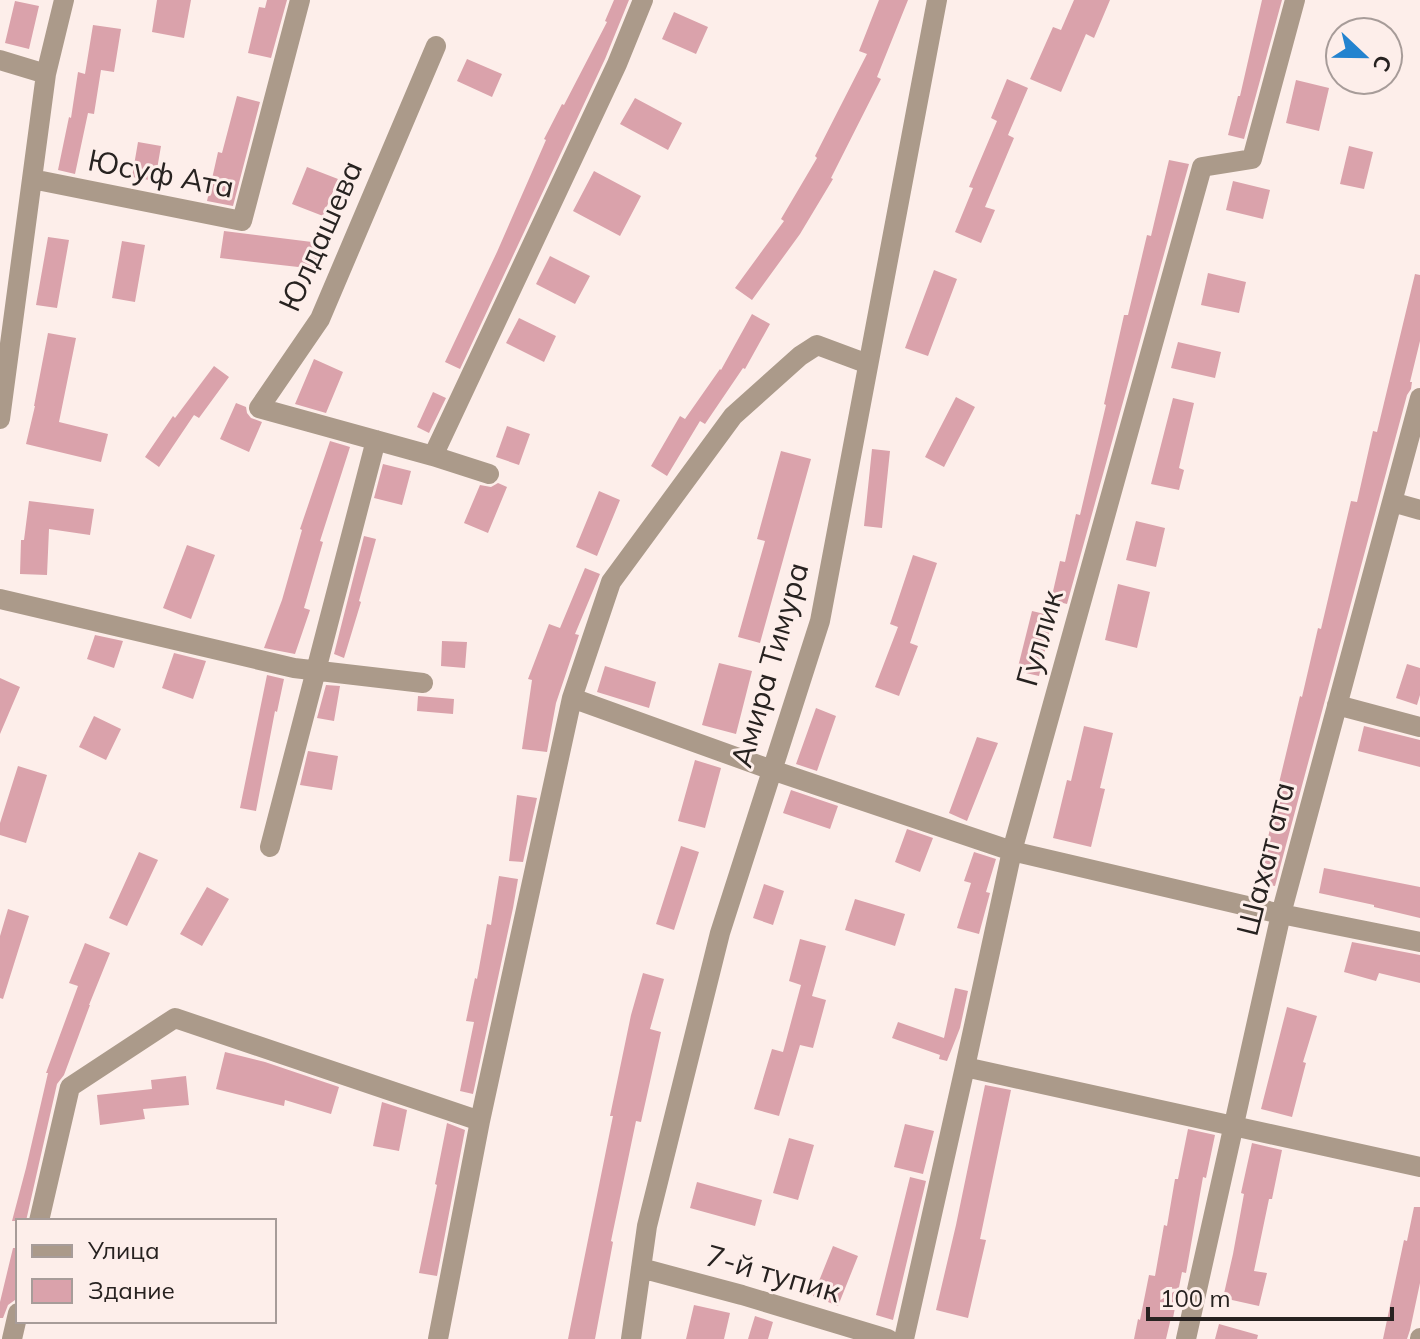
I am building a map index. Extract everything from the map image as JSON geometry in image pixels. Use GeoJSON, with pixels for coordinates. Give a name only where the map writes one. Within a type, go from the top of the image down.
{"type":"FeatureCollection","features":[{"type":"Feature","properties":{"kind":"street"},"geometry":{"type":"LineString","coordinates":[[0,419],[46,74],[64,0]]}},
{"type":"Feature","properties":{"kind":"street","name":"Юсуф Ата"},"geometry":{"type":"LineString","coordinates":[[32,179],[242,221],[300,0]]}},
{"type":"Feature","properties":{"kind":"street"},"geometry":{"type":"LineString","coordinates":[[433,456],[617,64],[643,0]]}},
{"type":"Feature","properties":{"kind":"street","name":"Амира Тимура"},"geometry":{"type":"LineString","coordinates":[[631,1339],[647,1226],[720,933],[820,621],[937,0]]}},
{"type":"Feature","properties":{"kind":"street","name":"Гуллик"},"geometry":{"type":"LineString","coordinates":[[904,1339],[1012,851],[1202,167],[1252,159],[1295,0]]}},
{"type":"Feature","properties":{"kind":"street","name":"Юлдашева"},"geometry":{"type":"LineString","coordinates":[[436,46],[320,319],[259,408],[489,474]]}},
{"type":"Feature","properties":{"kind":"street"},"geometry":{"type":"LineString","coordinates":[[0,60],[46,74]]}},
{"type":"Feature","properties":{"kind":"street"},"geometry":{"type":"LineString","coordinates":[[438,1339],[480,1121],[572,698],[611,582],[733,416],[800,356],[817,345],[868,364]]}},
{"type":"Feature","properties":{"kind":"street","name":"Шахат ата"},"geometry":{"type":"LineString","coordinates":[[1186,1339],[1281,914],[1420,398]]}},
{"type":"Feature","properties":{"kind":"street"},"geometry":{"type":"LineString","coordinates":[[270,847],[376,440]]}},
{"type":"Feature","properties":{"kind":"street"},"geometry":{"type":"LineString","coordinates":[[1392,502],[1420,510]]}},
{"type":"Feature","properties":{"kind":"street"},"geometry":{"type":"LineString","coordinates":[[0,599],[294,668],[423,683]]}},
{"type":"Feature","properties":{"kind":"street"},"geometry":{"type":"LineString","coordinates":[[572,698],[1012,851],[1281,914],[1420,942]]}},
{"type":"Feature","properties":{"kind":"street"},"geometry":{"type":"LineString","coordinates":[[1337,705],[1420,727]]}},
{"type":"Feature","properties":{"kind":"street"},"geometry":{"type":"LineString","coordinates":[[39,1219],[70,1087],[175,1018],[480,1121]]}},
{"type":"Feature","properties":{"kind":"street"},"geometry":{"type":"LineString","coordinates":[[965,1067],[1420,1167]]}},
{"type":"Feature","properties":{"kind":"street","name":"7-й тупик"},"geometry":{"type":"LineString","coordinates":[[641,1268],[888,1339]]}},
{"type":"Feature","properties":{"kind":"building"},"geometry":{"type":"Polygon","coordinates":[[[157,0],[191,0],[184,38],[152,32],[157,0]]]}},
{"type":"Feature","properties":{"kind":"building"},"geometry":{"type":"Polygon","coordinates":[[[267,0],[287,0],[271,58],[248,53],[259,7],[265,8],[267,0]]]}},
{"type":"Feature","properties":{"kind":"building"},"geometry":{"type":"Polygon","coordinates":[[[614,0],[629,0],[605,59],[460,369],[445,362],[497,252],[544,139],[607,22],[614,0]]]}},
{"type":"Feature","properties":{"kind":"building"},"geometry":{"type":"Polygon","coordinates":[[[879,0],[908,0],[877,77],[881,79],[833,179],[800,234],[752,300],[735,288],[784,221],[781,219],[817,158],[815,156],[867,54],[859,51],[879,0]]]}},
{"type":"Feature","properties":{"kind":"building"},"geometry":{"type":"Polygon","coordinates":[[[1074,0],[1110,0],[1094,38],[1086,34],[1061,92],[1030,79],[1053,27],[1061,30],[1074,0]]]}},
{"type":"Feature","properties":{"kind":"building"},"geometry":{"type":"Polygon","coordinates":[[[1262,0],[1282,0],[1244,139],[1228,135],[1262,0]]]}},
{"type":"Feature","properties":{"kind":"building"},"geometry":{"type":"Polygon","coordinates":[[[15,1],[39,6],[29,49],[5,43],[15,1]]]}},
{"type":"Feature","properties":{"kind":"building"},"geometry":{"type":"Polygon","coordinates":[[[674,12],[708,27],[696,54],[662,39],[674,12]]]}},
{"type":"Feature","properties":{"kind":"building"},"geometry":{"type":"Polygon","coordinates":[[[93,25],[121,29],[114,72],[101,70],[94,114],[88,113],[75,174],[58,170],[78,72],[85,74],[93,25]]]}},
{"type":"Feature","properties":{"kind":"building"},"geometry":{"type":"Polygon","coordinates":[[[467,59],[502,74],[492,97],[457,81],[467,59]]]}},
{"type":"Feature","properties":{"kind":"building"},"geometry":{"type":"Polygon","coordinates":[[[1007,79],[1028,88],[1008,135],[1014,138],[985,207],[995,210],[981,243],[955,232],[973,188],[969,187],[997,121],[991,118],[1007,79]]]}},
{"type":"Feature","properties":{"kind":"building"},"geometry":{"type":"Polygon","coordinates":[[[1296,80],[1324,87],[1324,96],[1327,96],[1319,131],[1286,123],[1296,80]]]}},
{"type":"Feature","properties":{"kind":"building"},"geometry":{"type":"Polygon","coordinates":[[[237,96],[260,102],[233,206],[207,201],[218,152],[222,153],[237,96]]]}},
{"type":"Feature","properties":{"kind":"building"},"geometry":{"type":"Polygon","coordinates":[[[635,98],[682,123],[668,150],[620,124],[635,98]]]}},
{"type":"Feature","properties":{"kind":"building"},"geometry":{"type":"Polygon","coordinates":[[[138,142],[161,146],[155,181],[132,177],[138,142]]]}},
{"type":"Feature","properties":{"kind":"building"},"geometry":{"type":"Polygon","coordinates":[[[1349,146],[1373,152],[1364,189],[1340,184],[1349,146]]]}},
{"type":"Feature","properties":{"kind":"building"},"geometry":{"type":"Polygon","coordinates":[[[1169,160],[1189,164],[1067,604],[1051,600],[1060,561],[1065,562],[1076,514],[1080,515],[1124,315],[1128,315],[1147,235],[1151,236],[1169,160]]]}},
{"type":"Feature","properties":{"kind":"building"},"geometry":{"type":"Polygon","coordinates":[[[307,167],[338,179],[323,216],[292,204],[307,167]]]}},
{"type":"Feature","properties":{"kind":"building"},"geometry":{"type":"Polygon","coordinates":[[[594,171],[641,196],[620,236],[573,211],[594,171]]]}},
{"type":"Feature","properties":{"kind":"building"},"geometry":{"type":"Polygon","coordinates":[[[1233,181],[1270,190],[1263,219],[1226,210],[1233,181]]]}},
{"type":"Feature","properties":{"kind":"building"},"geometry":{"type":"Polygon","coordinates":[[[224,231],[320,243],[316,269],[220,258],[224,231]]]}},
{"type":"Feature","properties":{"kind":"building"},"geometry":{"type":"Polygon","coordinates":[[[48,237],[69,240],[57,308],[36,305],[48,237]]]}},
{"type":"Feature","properties":{"kind":"building"},"geometry":{"type":"Polygon","coordinates":[[[122,241],[145,245],[135,302],[112,298],[122,241]]]}},
{"type":"Feature","properties":{"kind":"building"},"geometry":{"type":"Polygon","coordinates":[[[550,256],[590,276],[575,304],[536,284],[550,256]]]}},
{"type":"Feature","properties":{"kind":"building"},"geometry":{"type":"Polygon","coordinates":[[[934,270],[957,279],[928,356],[905,348],[934,270]]]}},
{"type":"Feature","properties":{"kind":"building"},"geometry":{"type":"Polygon","coordinates":[[[1208,273],[1246,282],[1239,313],[1201,305],[1208,273]]]}},
{"type":"Feature","properties":{"kind":"building"},"geometry":{"type":"Polygon","coordinates":[[[1415,274],[1420,275],[1420,341],[1411,389],[1275,886],[1257,882],[1300,696],[1318,628],[1321,629],[1351,501],[1357,502],[1373,431],[1377,432],[1415,274]]]}},
{"type":"Feature","properties":{"kind":"building"},"geometry":{"type":"Polygon","coordinates":[[[752,314],[770,324],[745,369],[705,424],[700,421],[667,476],[651,466],[680,416],[685,419],[721,370],[752,314]]]}},
{"type":"Feature","properties":{"kind":"building"},"geometry":{"type":"Polygon","coordinates":[[[519,318],[556,336],[544,362],[506,343],[519,318]]]}},
{"type":"Feature","properties":{"kind":"building"},"geometry":{"type":"Polygon","coordinates":[[[48,333],[76,338],[59,422],[108,434],[101,462],[26,444],[48,333]]]}},
{"type":"Feature","properties":{"kind":"building"},"geometry":{"type":"Polygon","coordinates":[[[1178,342],[1221,352],[1215,378],[1171,368],[1178,342]]]}},
{"type":"Feature","properties":{"kind":"building"},"geometry":{"type":"Polygon","coordinates":[[[314,359],[343,372],[326,413],[295,404],[314,359]]]}},
{"type":"Feature","properties":{"kind":"building"},"geometry":{"type":"Polygon","coordinates":[[[214,366],[229,377],[199,418],[194,415],[159,467],[145,457],[173,416],[175,418],[214,366]]]}},
{"type":"Feature","properties":{"kind":"building"},"geometry":{"type":"Polygon","coordinates":[[[433,392],[446,398],[429,433],[417,427],[433,392]]]}},
{"type":"Feature","properties":{"kind":"building"},"geometry":{"type":"Polygon","coordinates":[[[956,397],[975,407],[944,467],[925,457],[956,397]]]}},
{"type":"Feature","properties":{"kind":"building"},"geometry":{"type":"Polygon","coordinates":[[[1173,398],[1194,403],[1179,468],[1184,470],[1179,490],[1151,484],[1173,398]]]}},
{"type":"Feature","properties":{"kind":"building"},"geometry":{"type":"Polygon","coordinates":[[[236,403],[246,407],[251,418],[262,422],[249,452],[220,439],[236,403]]]}},
{"type":"Feature","properties":{"kind":"building"},"geometry":{"type":"Polygon","coordinates":[[[507,426],[530,434],[519,465],[496,457],[507,426]]]}},
{"type":"Feature","properties":{"kind":"building"},"geometry":{"type":"Polygon","coordinates":[[[330,441],[350,447],[320,541],[323,542],[304,608],[310,610],[295,654],[264,648],[282,600],[300,529],[330,441]]]}},
{"type":"Feature","properties":{"kind":"building"},"geometry":{"type":"Polygon","coordinates":[[[872,449],[890,451],[882,528],[864,526],[872,449]]]}},
{"type":"Feature","properties":{"kind":"building"},"geometry":{"type":"Polygon","coordinates":[[[781,451],[811,459],[760,643],[738,637],[765,541],[757,539],[781,451]]]}},
{"type":"Feature","properties":{"kind":"building"},"geometry":{"type":"Polygon","coordinates":[[[383,464],[411,471],[402,505],[374,498],[383,464]]]}},
{"type":"Feature","properties":{"kind":"building"},"geometry":{"type":"Polygon","coordinates":[[[498,483],[507,487],[488,533],[464,523],[480,485],[491,487],[498,483]]]}},
{"type":"Feature","properties":{"kind":"building"},"geometry":{"type":"Polygon","coordinates":[[[599,491],[620,500],[597,556],[576,547],[599,491]]]}},
{"type":"Feature","properties":{"kind":"building"},"geometry":{"type":"Polygon","coordinates":[[[29,501],[94,509],[90,535],[49,529],[47,575],[20,574],[21,540],[24,540],[29,501]]]}},
{"type":"Feature","properties":{"kind":"building"},"geometry":{"type":"Polygon","coordinates":[[[1136,521],[1165,528],[1156,567],[1126,560],[1136,521]]]}},
{"type":"Feature","properties":{"kind":"building"},"geometry":{"type":"Polygon","coordinates":[[[364,536],[376,539],[344,658],[334,654],[364,536]]]}},
{"type":"Feature","properties":{"kind":"building"},"geometry":{"type":"Polygon","coordinates":[[[187,545],[215,555],[191,619],[163,608],[187,545]]]}},
{"type":"Feature","properties":{"kind":"building"},"geometry":{"type":"Polygon","coordinates":[[[913,555],[937,563],[910,643],[918,646],[899,696],[875,687],[898,627],[890,624],[913,555]]]}},
{"type":"Feature","properties":{"kind":"building"},"geometry":{"type":"Polygon","coordinates":[[[585,568],[600,574],[575,634],[579,635],[556,703],[547,752],[522,749],[532,680],[528,679],[549,624],[560,628],[585,568]]]}},
{"type":"Feature","properties":{"kind":"building"},"geometry":{"type":"Polygon","coordinates":[[[1118,584],[1150,592],[1137,648],[1105,640],[1118,584]]]}},
{"type":"Feature","properties":{"kind":"building"},"geometry":{"type":"Polygon","coordinates":[[[1032,611],[1053,616],[1039,676],[1017,671],[1032,611]]]}},
{"type":"Feature","properties":{"kind":"building"},"geometry":{"type":"Polygon","coordinates":[[[95,635],[123,641],[114,668],[87,659],[95,635]]]}},
{"type":"Feature","properties":{"kind":"building"},"geometry":{"type":"Polygon","coordinates":[[[442,641],[467,642],[465,668],[441,666],[442,641]]]}},
{"type":"Feature","properties":{"kind":"building"},"geometry":{"type":"Polygon","coordinates":[[[174,653],[206,661],[193,699],[162,688],[174,653]]]}},
{"type":"Feature","properties":{"kind":"building"},"geometry":{"type":"Polygon","coordinates":[[[719,663],[752,671],[736,734],[702,725],[719,663]]]}},
{"type":"Feature","properties":{"kind":"building"},"geometry":{"type":"Polygon","coordinates":[[[1407,664],[1420,668],[1417,705],[1396,698],[1407,664]]]}},
{"type":"Feature","properties":{"kind":"building"},"geometry":{"type":"Polygon","coordinates":[[[605,666],[656,682],[649,708],[597,692],[605,666]]]}},
{"type":"Feature","properties":{"kind":"building"},"geometry":{"type":"Polygon","coordinates":[[[267,675],[284,679],[256,811],[240,808],[267,675]]]}},
{"type":"Feature","properties":{"kind":"building"},"geometry":{"type":"Polygon","coordinates":[[[0,678],[20,687],[0,734],[0,678]]]}},
{"type":"Feature","properties":{"kind":"building"},"geometry":{"type":"Polygon","coordinates":[[[326,685],[340,686],[334,721],[317,718],[326,685]]]}},
{"type":"Feature","properties":{"kind":"building"},"geometry":{"type":"Polygon","coordinates":[[[418,696],[454,699],[453,714],[417,711],[418,696]]]}},
{"type":"Feature","properties":{"kind":"building"},"geometry":{"type":"Polygon","coordinates":[[[816,708],[836,716],[817,771],[796,764],[816,708]]]}},
{"type":"Feature","properties":{"kind":"building"},"geometry":{"type":"Polygon","coordinates":[[[94,716],[121,729],[106,760],[79,747],[94,716]]]}},
{"type":"Feature","properties":{"kind":"building"},"geometry":{"type":"Polygon","coordinates":[[[1084,726],[1113,733],[1100,788],[1105,789],[1091,847],[1053,838],[1084,726]]]}},
{"type":"Feature","properties":{"kind":"building"},"geometry":{"type":"Polygon","coordinates":[[[1364,726],[1420,740],[1420,767],[1358,751],[1364,726]]]}},
{"type":"Feature","properties":{"kind":"building"},"geometry":{"type":"Polygon","coordinates":[[[977,737],[998,743],[967,821],[949,813],[977,737]]]}},
{"type":"Feature","properties":{"kind":"building"},"geometry":{"type":"Polygon","coordinates":[[[308,751],[338,756],[332,790],[300,785],[308,751]]]}},
{"type":"Feature","properties":{"kind":"building"},"geometry":{"type":"Polygon","coordinates":[[[695,760],[721,768],[705,828],[678,821],[695,760]]]}},
{"type":"Feature","properties":{"kind":"building"},"geometry":{"type":"Polygon","coordinates":[[[18,766],[47,775],[26,843],[0,835],[0,823],[18,766]]]}},
{"type":"Feature","properties":{"kind":"building"},"geometry":{"type":"Polygon","coordinates":[[[791,790],[838,806],[830,829],[783,813],[791,790]]]}},
{"type":"Feature","properties":{"kind":"building"},"geometry":{"type":"Polygon","coordinates":[[[517,795],[537,798],[523,862],[509,861],[517,795]]]}},
{"type":"Feature","properties":{"kind":"building"},"geometry":{"type":"Polygon","coordinates":[[[907,829],[933,838],[920,872],[895,862],[907,829]]]}},
{"type":"Feature","properties":{"kind":"building"},"geometry":{"type":"Polygon","coordinates":[[[681,846],[699,852],[674,930],[656,924],[681,846]]]}},
{"type":"Feature","properties":{"kind":"building"},"geometry":{"type":"Polygon","coordinates":[[[139,852],[158,860],[127,926],[109,918],[139,852]]]}},
{"type":"Feature","properties":{"kind":"building"},"geometry":{"type":"Polygon","coordinates":[[[974,852],[996,859],[986,892],[990,893],[979,934],[957,928],[971,883],[964,881],[974,852]]]}},
{"type":"Feature","properties":{"kind":"building"},"geometry":{"type":"Polygon","coordinates":[[[1324,868],[1420,887],[1420,918],[1319,893],[1324,868]]]}},
{"type":"Feature","properties":{"kind":"building"},"geometry":{"type":"Polygon","coordinates":[[[499,876],[518,879],[473,1094],[460,1091],[474,1022],[466,1021],[487,924],[491,925],[499,876]]]}},
{"type":"Feature","properties":{"kind":"building"},"geometry":{"type":"Polygon","coordinates":[[[764,884],[784,891],[773,925],[753,918],[764,884]]]}},
{"type":"Feature","properties":{"kind":"building"},"geometry":{"type":"Polygon","coordinates":[[[207,887],[229,899],[202,946],[180,934],[207,887]]]}},
{"type":"Feature","properties":{"kind":"building"},"geometry":{"type":"Polygon","coordinates":[[[855,899],[905,914],[895,946],[845,930],[855,899]]]}},
{"type":"Feature","properties":{"kind":"building"},"geometry":{"type":"Polygon","coordinates":[[[8,909],[29,916],[3,999],[0,998],[0,936],[8,909]]]}},
{"type":"Feature","properties":{"kind":"building"},"geometry":{"type":"Polygon","coordinates":[[[800,939],[826,946],[812,996],[826,1000],[813,1048],[800,1045],[779,1116],[754,1109],[772,1049],[783,1052],[801,985],[789,981],[800,939]]]}},
{"type":"Feature","properties":{"kind":"building"},"geometry":{"type":"Polygon","coordinates":[[[1352,942],[1420,955],[1420,983],[1379,973],[1376,981],[1344,972],[1352,942]]]}},
{"type":"Feature","properties":{"kind":"building"},"geometry":{"type":"Polygon","coordinates":[[[85,943],[110,953],[64,1075],[57,1084],[26,1219],[12,1221],[46,1073],[78,986],[69,983],[85,943]]]}},
{"type":"Feature","properties":{"kind":"building"},"geometry":{"type":"Polygon","coordinates":[[[643,973],[664,979],[650,1029],[661,1032],[641,1122],[636,1121],[595,1339],[568,1339],[613,1116],[610,1116],[643,973]]]}},
{"type":"Feature","properties":{"kind":"building"},"geometry":{"type":"Polygon","coordinates":[[[955,988],[968,991],[960,1028],[947,1061],[939,1059],[940,1055],[892,1038],[898,1022],[944,1038],[955,988]]]}},
{"type":"Feature","properties":{"kind":"building"},"geometry":{"type":"Polygon","coordinates":[[[1287,1007],[1317,1016],[1303,1062],[1306,1063],[1292,1117],[1261,1109],[1287,1007]]]}},
{"type":"Feature","properties":{"kind":"building"},"geometry":{"type":"Polygon","coordinates":[[[225,1052],[339,1087],[331,1114],[285,1100],[284,1106],[216,1089],[225,1052]]]}},
{"type":"Feature","properties":{"kind":"building"},"geometry":{"type":"Polygon","coordinates":[[[186,1076],[189,1105],[143,1109],[145,1119],[100,1125],[97,1095],[152,1089],[151,1080],[186,1076]]]}},
{"type":"Feature","properties":{"kind":"building"},"geometry":{"type":"Polygon","coordinates":[[[985,1085],[1011,1090],[980,1239],[986,1240],[968,1318],[936,1310],[985,1085]]]}},
{"type":"Feature","properties":{"kind":"building"},"geometry":{"type":"Polygon","coordinates":[[[382,1102],[407,1110],[399,1151],[373,1146],[382,1102]]]}},
{"type":"Feature","properties":{"kind":"building"},"geometry":{"type":"Polygon","coordinates":[[[447,1123],[465,1130],[437,1276],[419,1273],[447,1123]]]}},
{"type":"Feature","properties":{"kind":"building"},"geometry":{"type":"Polygon","coordinates":[[[905,1124],[934,1131],[923,1174],[894,1167],[905,1124]]]}},
{"type":"Feature","properties":{"kind":"building"},"geometry":{"type":"Polygon","coordinates":[[[1188,1129],[1215,1135],[1206,1178],[1203,1177],[1186,1273],[1182,1272],[1166,1339],[1134,1339],[1149,1275],[1155,1276],[1188,1129]]]}},
{"type":"Feature","properties":{"kind":"building"},"geometry":{"type":"Polygon","coordinates":[[[789,1138],[814,1145],[798,1200],[773,1193],[789,1138]]]}},
{"type":"Feature","properties":{"kind":"building"},"geometry":{"type":"Polygon","coordinates":[[[1252,1143],[1282,1150],[1254,1271],[1267,1273],[1259,1306],[1223,1298],[1252,1143]]]}},
{"type":"Feature","properties":{"kind":"building"},"geometry":{"type":"Polygon","coordinates":[[[910,1177],[926,1181],[893,1320],[876,1315],[910,1177]]]}},
{"type":"Feature","properties":{"kind":"building"},"geometry":{"type":"Polygon","coordinates":[[[697,1182],[762,1200],[755,1226],[690,1208],[697,1182]]]}},
{"type":"Feature","properties":{"kind":"building"},"geometry":{"type":"Polygon","coordinates":[[[1414,1207],[1420,1207],[1420,1283],[1410,1330],[1407,1339],[1383,1339],[1404,1240],[1407,1241],[1414,1207]]]}},
{"type":"Feature","properties":{"kind":"building"},"geometry":{"type":"Polygon","coordinates":[[[833,1246],[858,1256],[838,1306],[813,1296],[833,1246]]]}},
{"type":"Feature","properties":{"kind":"building"},"geometry":{"type":"Polygon","coordinates":[[[13,1248],[16,1248],[16,1296],[8,1305],[3,1318],[0,1318],[0,1302],[13,1248]]]}},
{"type":"Feature","properties":{"kind":"building"},"geometry":{"type":"Polygon","coordinates":[[[694,1305],[730,1313],[724,1339],[686,1339],[694,1305]]]}},
{"type":"Feature","properties":{"kind":"building"},"geometry":{"type":"Polygon","coordinates":[[[755,1316],[773,1322],[768,1339],[748,1339],[755,1316]]]}},
{"type":"Feature","properties":{"kind":"building"},"geometry":{"type":"Polygon","coordinates":[[[1219,1324],[1258,1335],[1257,1339],[1215,1339],[1219,1324]]]}}]}
